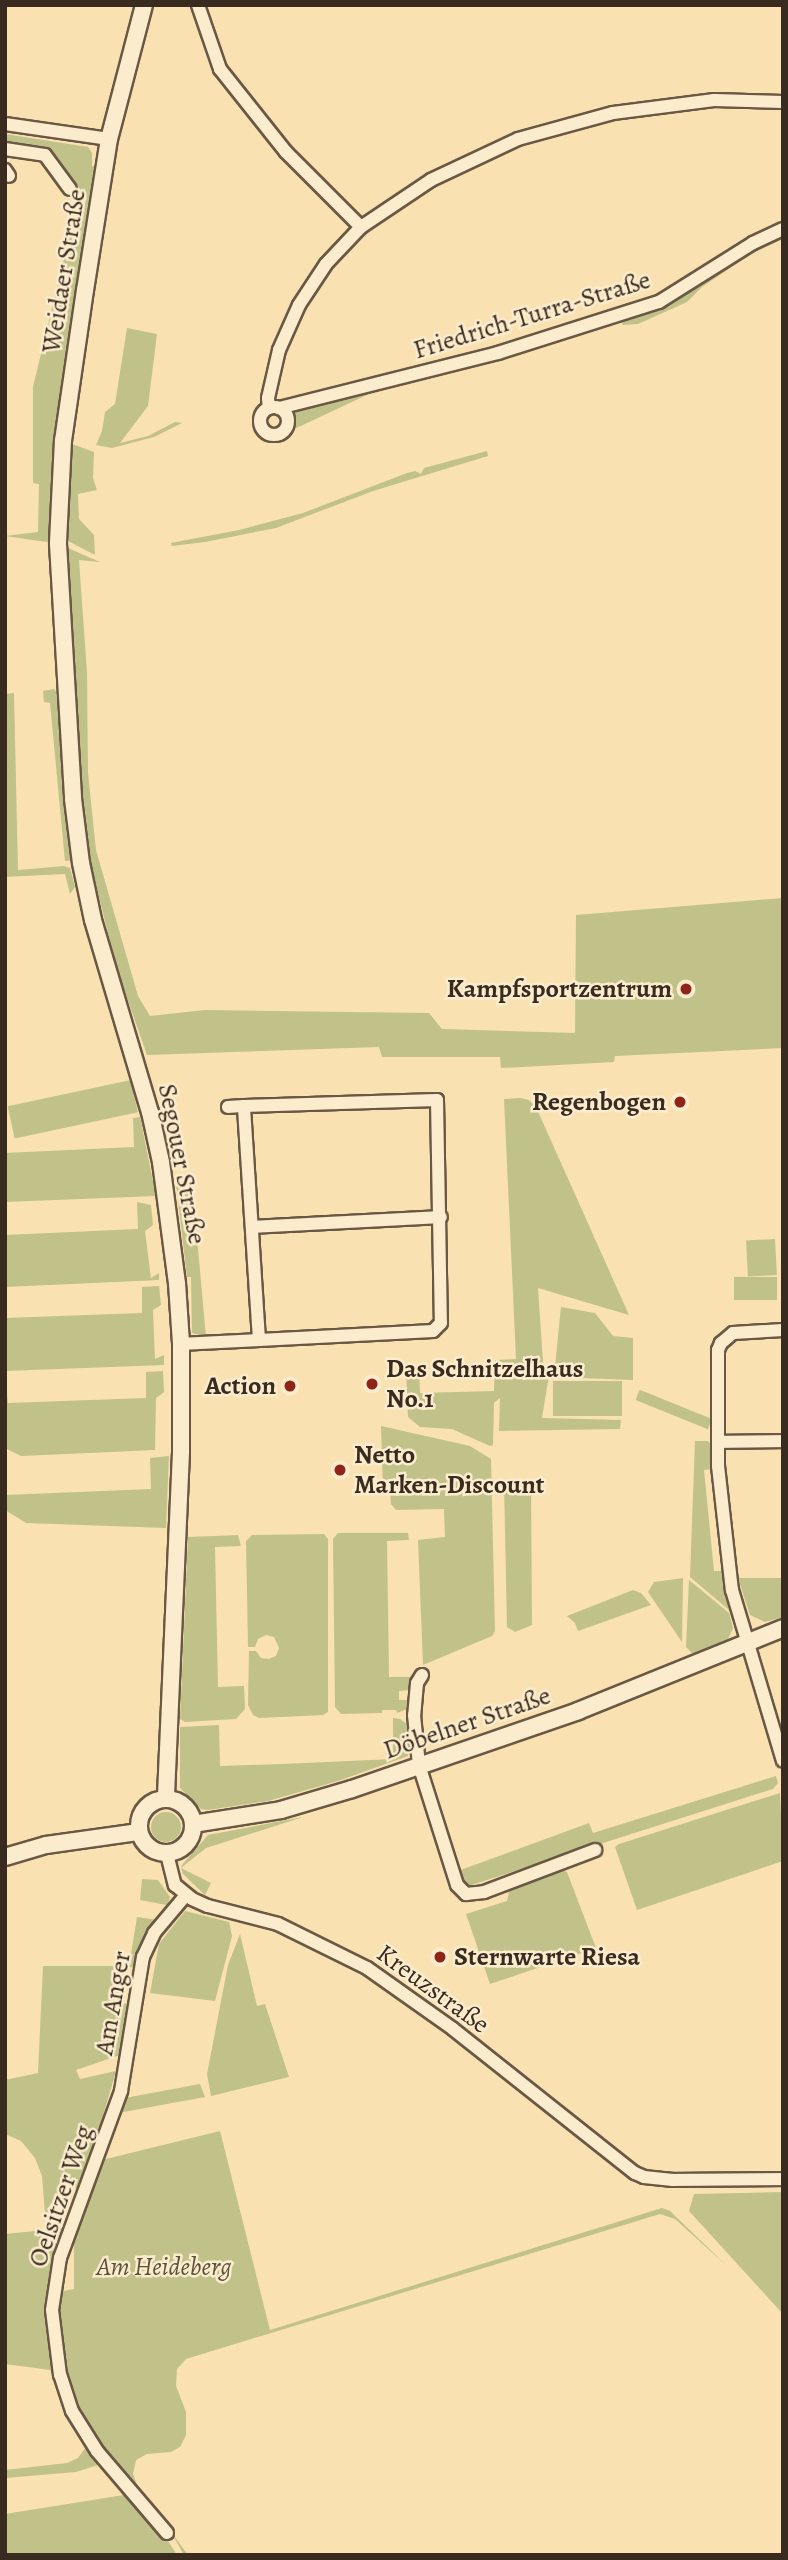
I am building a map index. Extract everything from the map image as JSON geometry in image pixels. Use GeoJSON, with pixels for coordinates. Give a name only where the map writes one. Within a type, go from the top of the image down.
{"type":"FeatureCollection","features":[{"type":"Feature","properties":{"kind":"street","name":"Weidaer Straße"},"geometry":{"type":"LineString","coordinates":[[58,548],[63,440],[109,139],[144,5]]}},
{"type":"Feature","properties":{"kind":"street"},"geometry":{"type":"LineString","coordinates":[[198,5],[220,69],[286,152],[361,227],[431,180],[460,165],[510,142],[565,124],[664,104],[714,100],[783,102]]}},
{"type":"Feature","properties":{"kind":"street"},"geometry":{"type":"LineString","coordinates":[[5,124],[109,139]]}},
{"type":"Feature","properties":{"kind":"street"},"geometry":{"type":"LineString","coordinates":[[5,149],[45,155],[70,189]]}},
{"type":"Feature","properties":{"kind":"street","name":"Friedrich-Turra-Straße"},"geometry":{"type":"LineString","coordinates":[[361,227],[326,264],[299,305],[279,350],[268,398],[274,408],[498,353],[659,302],[753,243],[783,229]]}},
{"type":"Feature","properties":{"kind":"street","name":"Segouer Straße"},"geometry":{"type":"LineString","coordinates":[[58,548],[73,799],[81,863],[93,920],[150,1112],[161,1162],[175,1258],[181,1344],[179,1522],[166,1798]]}},
{"type":"Feature","properties":{"kind":"street"},"geometry":{"type":"LineString","coordinates":[[181,1344],[433,1331],[443,1317],[437,1100],[229,1107]]}},
{"type":"Feature","properties":{"kind":"street"},"geometry":{"type":"LineString","coordinates":[[244,1106],[259,1340]]}},
{"type":"Feature","properties":{"kind":"street"},"geometry":{"type":"LineString","coordinates":[[253,1227],[441,1217]]}},
{"type":"Feature","properties":{"kind":"street"},"geometry":{"type":"LineString","coordinates":[[783,1330],[733,1333],[721,1343],[718,1350],[718,1438],[728,1568],[737,1610],[750,1642],[783,1761]]}},
{"type":"Feature","properties":{"kind":"street"},"geometry":{"type":"LineString","coordinates":[[718,1438],[783,1441]]}},
{"type":"Feature","properties":{"kind":"street","name":"Döbelner Straße"},"geometry":{"type":"LineString","coordinates":[[193,1824],[299,1805],[578,1711],[783,1628]]}},
{"type":"Feature","properties":{"kind":"street"},"geometry":{"type":"LineString","coordinates":[[422,1675],[417,1683],[414,1715],[419,1765],[457,1885],[466,1894],[484,1892],[595,1850]]}},
{"type":"Feature","properties":{"kind":"street"},"geometry":{"type":"LineString","coordinates":[[166,1798],[184,1805],[193,1824],[189,1841],[184,1847],[167,1854],[154,1851],[145,1844],[139,1832],[142,1811],[149,1804],[166,1798]]}},
{"type":"Feature","properties":{"kind":"street"},"geometry":{"type":"LineString","coordinates":[[5,1857],[32,1848],[139,1832]]}},
{"type":"Feature","properties":{"kind":"street"},"geometry":{"type":"LineString","coordinates":[[167,1854],[175,1885],[186,1895]]}},
{"type":"Feature","properties":{"kind":"street","name":"Am Anger"},"geometry":{"type":"LineString","coordinates":[[121,2091],[142,1957],[154,1933],[186,1895]]}},
{"type":"Feature","properties":{"kind":"street","name":"Kreuzstraße"},"geometry":{"type":"LineString","coordinates":[[186,1895],[208,1906],[278,1924],[367,1968],[453,2029],[635,2173],[644,2177],[673,2180],[783,2179]]}},
{"type":"Feature","properties":{"kind":"street","name":"Oelsitzer Weg"},"geometry":{"type":"LineString","coordinates":[[121,2091],[60,2258],[53,2321],[60,2375],[72,2411],[97,2451],[167,2533]]}},
{"type":"Feature","properties":{"kind":"green space"},"geometry":{"type":"Polygon","coordinates":[[[5,134],[88,147],[92,153],[92,166],[97,167],[57,437],[51,537],[47,542],[5,536],[38,532],[39,484],[33,483],[33,387],[69,238],[75,235],[87,198],[52,153],[5,144],[5,134]]]}},
{"type":"Feature","properties":{"kind":"green space"},"geometry":{"type":"Polygon","coordinates":[[[783,233],[783,239],[751,254],[702,287],[687,302],[638,324],[623,325],[621,320],[783,233]]]}},
{"type":"Feature","properties":{"kind":"green space"},"geometry":{"type":"Polygon","coordinates":[[[127,328],[157,334],[148,406],[120,443],[148,436],[175,422],[182,423],[154,437],[112,448],[96,445],[102,431],[105,412],[115,404],[127,328]]]}},
{"type":"Feature","properties":{"kind":"green space"},"geometry":{"type":"Polygon","coordinates":[[[386,386],[288,432],[296,409],[386,386]]]}},
{"type":"Feature","properties":{"kind":"green space"},"geometry":{"type":"Polygon","coordinates":[[[72,444],[94,452],[93,478],[97,490],[78,494],[79,519],[94,535],[95,555],[68,541],[72,444]]]}},
{"type":"Feature","properties":{"kind":"green space"},"geometry":{"type":"Polygon","coordinates":[[[487,451],[488,456],[373,491],[276,528],[205,542],[172,546],[171,543],[239,530],[303,513],[407,473],[415,471],[421,474],[424,468],[487,451]]]}},
{"type":"Feature","properties":{"kind":"green space"},"geometry":{"type":"Polygon","coordinates":[[[68,548],[100,562],[79,560],[87,673],[88,773],[96,850],[138,996],[150,1016],[205,1010],[429,1013],[442,1029],[575,1033],[576,915],[783,898],[783,1048],[615,1056],[614,1062],[501,1068],[500,1057],[382,1057],[379,1047],[147,1055],[117,969],[90,861],[80,787],[68,548]]]}},
{"type":"Feature","properties":{"kind":"green space"},"geometry":{"type":"Polygon","coordinates":[[[54,689],[59,694],[75,860],[65,861],[50,703],[44,702],[43,691],[54,689]]]}},
{"type":"Feature","properties":{"kind":"green space"},"geometry":{"type":"Polygon","coordinates":[[[14,693],[18,870],[64,866],[70,868],[75,887],[70,894],[65,874],[5,877],[5,694],[14,693]]]}},
{"type":"Feature","properties":{"kind":"green space"},"geometry":{"type":"Polygon","coordinates":[[[131,1080],[138,1112],[15,1138],[8,1106],[131,1080]]]}},
{"type":"Feature","properties":{"kind":"green space"},"geometry":{"type":"Polygon","coordinates":[[[504,1099],[529,1100],[536,1107],[629,1315],[538,1288],[543,1362],[549,1375],[542,1418],[621,1420],[620,1429],[499,1431],[500,1398],[494,1403],[493,1445],[490,1446],[452,1429],[420,1427],[408,1417],[406,1369],[419,1368],[420,1393],[494,1391],[495,1360],[516,1359],[504,1099]]]}},
{"type":"Feature","properties":{"kind":"green space"},"geometry":{"type":"Polygon","coordinates":[[[140,1117],[156,1196],[5,1202],[5,1153],[134,1147],[133,1118],[140,1117]]]}},
{"type":"Feature","properties":{"kind":"green space"},"geometry":{"type":"Polygon","coordinates":[[[192,1182],[206,1337],[192,1333],[191,1277],[187,1277],[176,1183],[192,1182]]]}},
{"type":"Feature","properties":{"kind":"green space"},"geometry":{"type":"Polygon","coordinates":[[[137,1202],[151,1205],[153,1225],[145,1231],[151,1278],[159,1273],[159,1280],[5,1287],[5,1235],[138,1229],[137,1202]]]}},
{"type":"Feature","properties":{"kind":"green space"},"geometry":{"type":"Polygon","coordinates":[[[775,1239],[777,1275],[748,1276],[746,1241],[775,1239]]]}},
{"type":"Feature","properties":{"kind":"green space"},"geometry":{"type":"Polygon","coordinates":[[[734,1277],[777,1277],[777,1300],[734,1300],[734,1277]]]}},
{"type":"Feature","properties":{"kind":"green space"},"geometry":{"type":"Polygon","coordinates":[[[159,1286],[161,1305],[153,1310],[155,1359],[164,1355],[164,1365],[5,1371],[5,1318],[142,1313],[142,1287],[159,1286]]]}},
{"type":"Feature","properties":{"kind":"green space"},"geometry":{"type":"Polygon","coordinates":[[[561,1307],[595,1313],[613,1336],[633,1338],[633,1380],[554,1377],[561,1307]]]}},
{"type":"Feature","properties":{"kind":"green space"},"geometry":{"type":"Polygon","coordinates":[[[163,1371],[164,1392],[156,1398],[155,1450],[21,1456],[5,1448],[5,1377],[8,1403],[146,1398],[146,1372],[163,1371]]]}},
{"type":"Feature","properties":{"kind":"green space"},"geometry":{"type":"Polygon","coordinates":[[[553,1381],[622,1381],[622,1416],[553,1416],[553,1381]]]}},
{"type":"Feature","properties":{"kind":"green space"},"geometry":{"type":"Polygon","coordinates":[[[640,1390],[712,1419],[708,1429],[636,1400],[640,1390]]]}},
{"type":"Feature","properties":{"kind":"green space"},"geometry":{"type":"Polygon","coordinates":[[[381,1426],[470,1446],[491,1459],[495,1631],[492,1636],[423,1665],[418,1540],[445,1537],[444,1509],[396,1510],[391,1504],[390,1491],[383,1491],[381,1426]]]}},
{"type":"Feature","properties":{"kind":"green space"},"geometry":{"type":"Polygon","coordinates":[[[695,1441],[708,1441],[712,1446],[713,1469],[704,1470],[714,1571],[723,1571],[729,1610],[690,1577],[695,1441]]]}},
{"type":"Feature","properties":{"kind":"green space"},"geometry":{"type":"Polygon","coordinates":[[[169,1456],[166,1528],[26,1523],[5,1510],[5,1495],[151,1489],[150,1458],[169,1456]]]}},
{"type":"Feature","properties":{"kind":"green space"},"geometry":{"type":"Polygon","coordinates":[[[504,1482],[531,1482],[532,1625],[515,1632],[507,1627],[504,1482]]]}},
{"type":"Feature","properties":{"kind":"green space"},"geometry":{"type":"Polygon","coordinates":[[[338,1533],[408,1533],[409,1540],[387,1541],[389,1677],[412,1677],[411,1690],[399,1691],[399,1700],[411,1700],[410,1708],[397,1713],[396,1710],[382,1710],[382,1713],[341,1714],[335,1707],[333,1539],[338,1533]]]}},
{"type":"Feature","properties":{"kind":"green space"},"geometry":{"type":"Polygon","coordinates":[[[324,1534],[328,1539],[328,1712],[323,1715],[259,1718],[253,1715],[248,1705],[249,1651],[256,1651],[261,1658],[269,1659],[276,1656],[279,1648],[274,1637],[266,1635],[258,1639],[255,1647],[248,1647],[246,1541],[252,1535],[324,1534]]]}},
{"type":"Feature","properties":{"kind":"green space"},"geometry":{"type":"Polygon","coordinates":[[[238,1535],[241,1546],[215,1547],[218,1687],[244,1686],[245,1709],[236,1719],[185,1722],[180,1719],[188,1537],[238,1535]]]}},
{"type":"Feature","properties":{"kind":"green space"},"geometry":{"type":"Polygon","coordinates":[[[683,1578],[682,1642],[648,1592],[654,1582],[683,1578]]]}},
{"type":"Feature","properties":{"kind":"green space"},"geometry":{"type":"Polygon","coordinates":[[[738,1578],[783,1578],[783,1617],[765,1622],[750,1615],[738,1578]]]}},
{"type":"Feature","properties":{"kind":"green space"},"geometry":{"type":"Polygon","coordinates":[[[689,1580],[729,1613],[733,1628],[728,1639],[693,1654],[686,1647],[689,1580]]]}},
{"type":"Feature","properties":{"kind":"green space"},"geometry":{"type":"Polygon","coordinates":[[[633,1590],[641,1593],[651,1605],[578,1631],[575,1623],[567,1616],[633,1590]]]}},
{"type":"Feature","properties":{"kind":"green space"},"geometry":{"type":"Polygon","coordinates":[[[393,1718],[400,1719],[411,1727],[408,1756],[338,1781],[268,1801],[208,1810],[201,1809],[180,1788],[180,1727],[219,1725],[220,1766],[283,1764],[393,1759],[393,1718]]]}},
{"type":"Feature","properties":{"kind":"green space"},"geometry":{"type":"Polygon","coordinates":[[[776,1776],[778,1783],[773,1789],[468,1886],[458,1871],[589,1823],[593,1833],[776,1776]]]}},
{"type":"Feature","properties":{"kind":"green space"},"geometry":{"type":"Polygon","coordinates":[[[780,1793],[783,1861],[637,1910],[615,1847],[780,1793]]]}},
{"type":"Feature","properties":{"kind":"green space"},"geometry":{"type":"Polygon","coordinates":[[[166,1812],[177,1816],[181,1827],[177,1838],[166,1842],[155,1838],[151,1827],[155,1816],[166,1812]]]}},
{"type":"Feature","properties":{"kind":"green space"},"geometry":{"type":"Polygon","coordinates":[[[303,1817],[206,1848],[181,1868],[208,1835],[303,1817]]]}},
{"type":"Feature","properties":{"kind":"green space"},"geometry":{"type":"Polygon","coordinates":[[[181,1868],[211,1883],[205,1895],[183,1874],[181,1868]]]}},
{"type":"Feature","properties":{"kind":"green space"},"geometry":{"type":"Polygon","coordinates":[[[561,1870],[567,1872],[596,1948],[490,1984],[466,1914],[507,1901],[510,1888],[561,1870]]]}},
{"type":"Feature","properties":{"kind":"green space"},"geometry":{"type":"Polygon","coordinates":[[[142,1879],[158,1880],[170,1897],[166,1905],[140,1900],[142,1879]]]}},
{"type":"Feature","properties":{"kind":"green space"},"geometry":{"type":"Polygon","coordinates":[[[185,1911],[229,1922],[232,1936],[215,2001],[150,1993],[159,1944],[185,1911]]]}},
{"type":"Feature","properties":{"kind":"green space"},"geometry":{"type":"Polygon","coordinates":[[[137,1917],[158,1920],[146,1935],[136,1968],[129,1967],[121,2003],[132,2004],[123,2054],[76,2070],[80,2079],[116,2071],[103,2116],[107,2120],[79,2190],[66,2182],[64,2202],[45,2214],[42,2176],[35,2158],[21,2141],[5,2134],[5,2080],[38,2073],[43,1966],[129,1966],[137,1917]]]}},
{"type":"Feature","properties":{"kind":"green space"},"geometry":{"type":"Polygon","coordinates":[[[240,1934],[257,2006],[265,2004],[289,2077],[211,2096],[207,2074],[228,1965],[240,1934]]]}},
{"type":"Feature","properties":{"kind":"green space"},"geometry":{"type":"Polygon","coordinates":[[[200,2084],[205,2097],[118,2113],[125,2098],[200,2084]]]}},
{"type":"Feature","properties":{"kind":"green space","name":"Am Heideberg"},"geometry":{"type":"Polygon","coordinates":[[[220,2131],[270,2330],[662,2208],[670,2211],[728,2267],[675,2219],[660,2214],[186,2359],[177,2369],[176,2386],[186,2412],[186,2435],[180,2447],[171,2452],[147,2454],[136,2460],[133,2474],[137,2485],[188,2555],[184,2555],[171,2532],[106,2454],[68,2387],[58,2325],[59,2292],[74,2289],[74,2233],[102,2160],[220,2131]]]}},
{"type":"Feature","properties":{"kind":"green space"},"geometry":{"type":"Polygon","coordinates":[[[783,2192],[783,2314],[689,2211],[694,2194],[783,2192]]]}},
{"type":"Feature","properties":{"kind":"green space","name":"Am Heideberg"},"geometry":{"type":"Polygon","coordinates":[[[65,2228],[51,2269],[49,2289],[49,2346],[56,2377],[50,2370],[5,2364],[5,2234],[65,2228]]]}},
{"type":"Feature","properties":{"kind":"green space"},"geometry":{"type":"Polygon","coordinates":[[[86,2447],[166,2538],[177,2555],[5,2555],[5,2514],[124,2495],[98,2465],[76,2472],[5,2478],[5,2470],[67,2463],[78,2458],[86,2447]]]}},
{"type":"Feature","properties":{"kind":"place","name":"Kampfsportzentrum"},"geometry":{"type":"Point","coordinates":[686,989]}},
{"type":"Feature","properties":{"kind":"place","name":"Regenbogen"},"geometry":{"type":"Point","coordinates":[680,1102]}},
{"type":"Feature","properties":{"kind":"place","name":"Das Schnitzelhaus No.1"},"geometry":{"type":"Point","coordinates":[372,1384]}},
{"type":"Feature","properties":{"kind":"place","name":"Action"},"geometry":{"type":"Point","coordinates":[290,1386]}},
{"type":"Feature","properties":{"kind":"place","name":"Netto Marken-Discount"},"geometry":{"type":"Point","coordinates":[340,1470]}},
{"type":"Feature","properties":{"kind":"place","name":"Sternwarte Riesa"},"geometry":{"type":"Point","coordinates":[440,1957]}}]}
